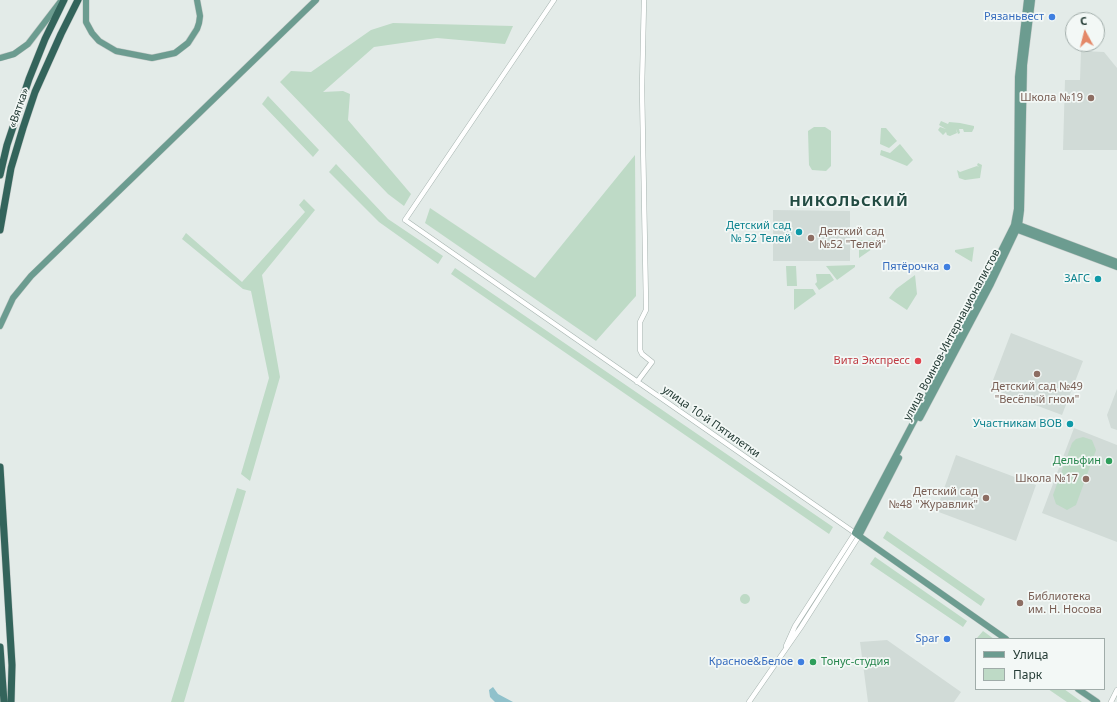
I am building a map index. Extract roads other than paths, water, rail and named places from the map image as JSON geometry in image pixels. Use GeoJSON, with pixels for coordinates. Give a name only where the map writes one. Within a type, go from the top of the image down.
{"type":"FeatureCollection","features":[{"type":"Feature","properties":{"kind":"highway","name":"«Вятка»"},"geometry":{"type":"LineString","coordinates":[[0,175],[7,145],[29,79],[63,0]]}},
{"type":"Feature","properties":{"kind":"highway","name":"«Вятка»"},"geometry":{"type":"LineString","coordinates":[[0,230],[11,168],[35,92],[78,0]]}},
{"type":"Feature","properties":{"kind":"highway"},"geometry":{"type":"LineString","coordinates":[[0,467],[12,665],[11,702]]}},
{"type":"Feature","properties":{"kind":"highway"},"geometry":{"type":"LineString","coordinates":[[0,647],[4,702]]}},
{"type":"Feature","properties":{"kind":"main road"},"geometry":{"type":"LineString","coordinates":[[0,58],[14,54],[28,44],[63,0]]}},
{"type":"Feature","properties":{"kind":"main road"},"geometry":{"type":"LineString","coordinates":[[86,0],[86,22],[92,33],[99,41],[116,51],[152,58],[176,53],[188,43],[199,23],[200,16],[198,0]]}},
{"type":"Feature","properties":{"kind":"main road"},"geometry":{"type":"LineString","coordinates":[[0,326],[13,298],[31,276],[316,0]]}},
{"type":"Feature","properties":{"kind":"main road","name":"улица Воинов-Интернационалистов"},"geometry":{"type":"LineString","coordinates":[[857,535],[948,362],[1017,226],[1020,53],[1027,0]]}},
{"type":"Feature","properties":{"kind":"main road","name":"улица Воинов-Интернационалистов"},"geometry":{"type":"LineString","coordinates":[[1020,116],[1024,65],[1032,0]]}},
{"type":"Feature","properties":{"kind":"main road"},"geometry":{"type":"LineString","coordinates":[[1017,226],[1117,267]]}},
{"type":"Feature","properties":{"kind":"main road"},"geometry":{"type":"LineString","coordinates":[[1088,254],[1117,262]]}},
{"type":"Feature","properties":{"kind":"main road","name":"улица 10-й Пятилетки"},"geometry":{"type":"LineString","coordinates":[[857,535],[1005,638]]}},
{"type":"Feature","properties":{"kind":"main road"},"geometry":{"type":"LineString","coordinates":[[1079,690],[1097,702]]}},
{"type":"Feature","properties":{"kind":"street"},"geometry":{"type":"LineString","coordinates":[[548,10],[550,0]]}},
{"type":"Feature","properties":{"kind":"street"},"geometry":{"type":"LineString","coordinates":[[548,10],[554,0]]}},
{"type":"Feature","properties":{"kind":"street"},"geometry":{"type":"LineString","coordinates":[[637,382],[652,362],[642,354],[640,350],[640,322],[646,304],[642,88],[644,0]]}},
{"type":"Feature","properties":{"kind":"street","name":"улица 10-й Пятилетки"},"geometry":{"type":"LineString","coordinates":[[548,10],[405,220],[857,535]]}},
{"type":"Feature","properties":{"kind":"street","name":"улица Воинов-Интернационалистов"},"geometry":{"type":"LineString","coordinates":[[749,702],[786,646],[801,628],[857,535]]}},
{"type":"Feature","properties":{"kind":"street"},"geometry":{"type":"LineString","coordinates":[[1111,702],[1117,690]]}},
{"type":"Feature","properties":{"kind":"water"},"geometry":{"type":"Polygon","coordinates":[[[493,687],[498,694],[513,702],[495,702],[490,697],[489,690],[493,687]]]}},
{"type":"Feature","properties":{"kind":"place","name":"Рязаньвест"},"geometry":{"type":"Point","coordinates":[1052,17]}},
{"type":"Feature","properties":{"kind":"place","name":"Школа №19"},"geometry":{"type":"Point","coordinates":[1091,98]}},
{"type":"Feature","properties":{"kind":"place","name":"Детский сад № 52 Телей"},"geometry":{"type":"Point","coordinates":[799,232]}},
{"type":"Feature","properties":{"kind":"place","name":"Детский сад №52 \"Телей\""},"geometry":{"type":"Point","coordinates":[811,238]}},
{"type":"Feature","properties":{"kind":"place","name":"Пятёрочка"},"geometry":{"type":"Point","coordinates":[947,267]}},
{"type":"Feature","properties":{"kind":"place","name":"ЗАГС"},"geometry":{"type":"Point","coordinates":[1098,279]}},
{"type":"Feature","properties":{"kind":"place","name":"Вита Экспресс"},"geometry":{"type":"Point","coordinates":[918,361]}},
{"type":"Feature","properties":{"kind":"place","name":"Детский сад №49 \"Весёлый гном\""},"geometry":{"type":"Point","coordinates":[1037,374]}},
{"type":"Feature","properties":{"kind":"place","name":"Участникам ВОВ"},"geometry":{"type":"Point","coordinates":[1070,424]}},
{"type":"Feature","properties":{"kind":"place","name":"Дельфин"},"geometry":{"type":"Point","coordinates":[1109,461]}},
{"type":"Feature","properties":{"kind":"place","name":"Школа №17"},"geometry":{"type":"Point","coordinates":[1086,479]}},
{"type":"Feature","properties":{"kind":"place","name":"Детский сад №48 \"Журавлик\""},"geometry":{"type":"Point","coordinates":[986,498]}},
{"type":"Feature","properties":{"kind":"place","name":"Библиотека им. Н. Носова"},"geometry":{"type":"Point","coordinates":[1020,603]}},
{"type":"Feature","properties":{"kind":"place","name":"Spar"},"geometry":{"type":"Point","coordinates":[947,639]}},
{"type":"Feature","properties":{"kind":"place","name":"Красное&Белое"},"geometry":{"type":"Point","coordinates":[801,662]}},
{"type":"Feature","properties":{"kind":"place","name":"Тонус-студия"},"geometry":{"type":"Point","coordinates":[813,662]}},
{"type":"Feature","properties":{"kind":"district","name":"НИКОЛЬСКИЙ"},"geometry":{"type":"Point","coordinates":[849,202]}}]}
